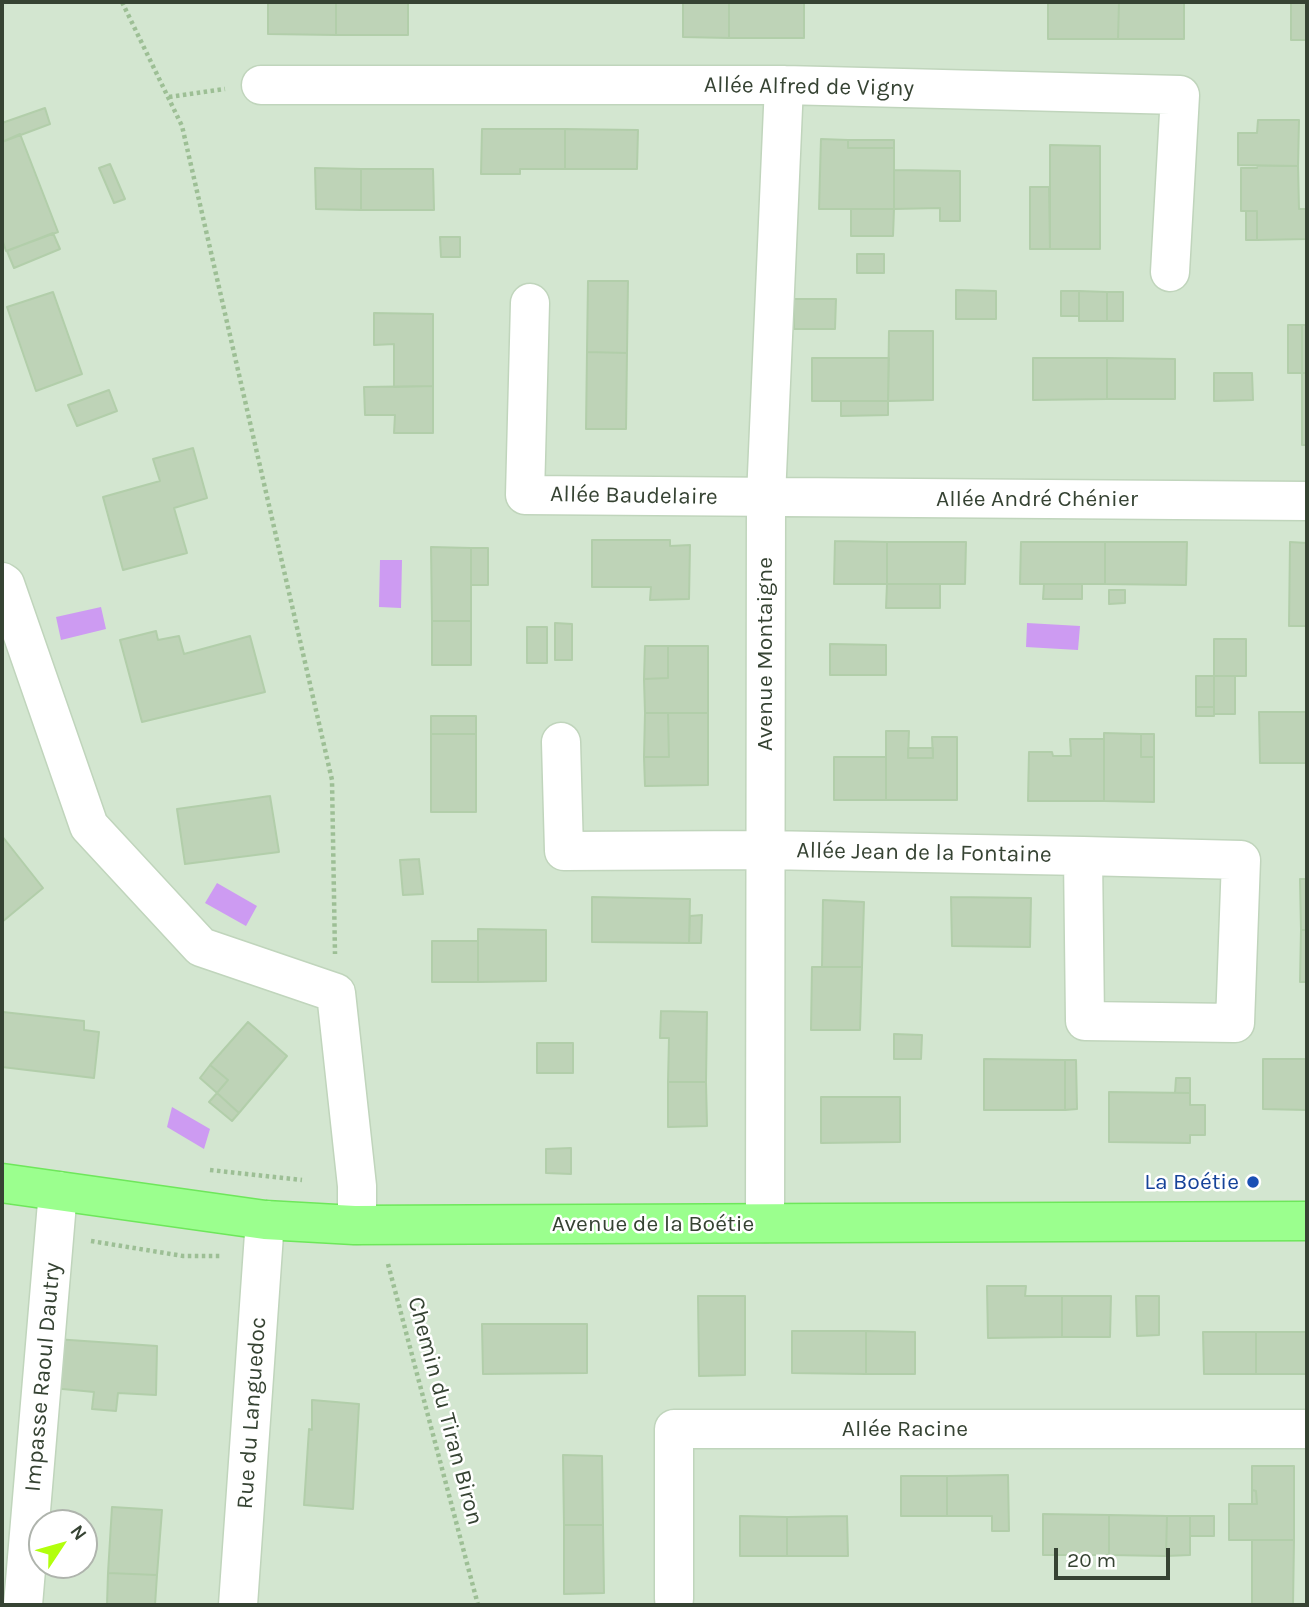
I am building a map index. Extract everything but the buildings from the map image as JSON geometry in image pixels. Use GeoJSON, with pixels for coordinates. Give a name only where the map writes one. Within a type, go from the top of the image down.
{"type":"FeatureCollection","features":[{"type":"Feature","properties":{"kind":"main road","name":"Avenue de la Boétie"},"geometry":{"type":"LineString","coordinates":[[2,1183],[265,1220],[370,1225],[1307,1221]]}},
{"type":"Feature","properties":{"kind":"street","name":"Allée Alfred de Vigny"},"geometry":{"type":"LineString","coordinates":[[261,85],[784,85],[1180,95],[1170,272]]}},
{"type":"Feature","properties":{"kind":"street","name":"Avenue Montaigne"},"geometry":{"type":"LineString","coordinates":[[765,1223],[766,497],[784,85]]}},
{"type":"Feature","properties":{"kind":"street","name":"Allée Baudelaire"},"geometry":{"type":"LineString","coordinates":[[530,303],[525,495],[766,497]]}},
{"type":"Feature","properties":{"kind":"street","name":"Allée André Chénier"},"geometry":{"type":"LineString","coordinates":[[766,497],[1307,501]]}},
{"type":"Feature","properties":{"kind":"street"},"geometry":{"type":"LineString","coordinates":[[3,579],[89,826],[201,947],[336,993],[357,1186],[370,1225]]}},
{"type":"Feature","properties":{"kind":"street","name":"Allée Jean de la Fontaine"},"geometry":{"type":"LineString","coordinates":[[561,742],[564,851],[764,850],[1083,856],[1241,860],[1235,1023],[1085,1021],[1083,856]]}},
{"type":"Feature","properties":{"kind":"street","name":"Impasse Raoul Dautry"},"geometry":{"type":"LineString","coordinates":[[23,1605],[58,1191]]}},
{"type":"Feature","properties":{"kind":"street","name":"Rue du Languedoc"},"geometry":{"type":"LineString","coordinates":[[238,1605],[265,1220]]}},
{"type":"Feature","properties":{"kind":"street","name":"Allée Racine"},"geometry":{"type":"LineString","coordinates":[[674,1599],[674,1429],[1307,1429]]}},
{"type":"Feature","properties":{"kind":"path"},"geometry":{"type":"LineString","coordinates":[[122,2],[182,126],[332,780],[336,993]]}},
{"type":"Feature","properties":{"kind":"path"},"geometry":{"type":"LineString","coordinates":[[169,97],[261,85]]}},
{"type":"Feature","properties":{"kind":"path","name":"Chemin du Tiran Biron"},"geometry":{"type":"LineString","coordinates":[[370,1225],[386,1255],[478,1605]]}},
{"type":"Feature","properties":{"kind":"shaded area"},"geometry":{"type":"Polygon","coordinates":[[[2,2],[1307,2],[1307,1605],[2,1605],[2,2]]]}},
{"type":"Feature","properties":{"kind":"shaded area"},"geometry":{"type":"Polygon","coordinates":[[[380,560],[402,560],[401,608],[379,607],[380,560]]]}},
{"type":"Feature","properties":{"kind":"shaded area"},"geometry":{"type":"Polygon","coordinates":[[[101,607],[106,629],[61,640],[56,617],[101,607]]]}},
{"type":"Feature","properties":{"kind":"shaded area"},"geometry":{"type":"Polygon","coordinates":[[[1027,623],[1080,626],[1078,650],[1026,647],[1027,623]]]}},
{"type":"Feature","properties":{"kind":"shaded area"},"geometry":{"type":"Polygon","coordinates":[[[217,883],[257,906],[246,926],[205,903],[217,883]]]}},
{"type":"Feature","properties":{"kind":"shaded area"},"geometry":{"type":"Polygon","coordinates":[[[172,1107],[210,1129],[204,1149],[167,1127],[172,1107]]]}},
{"type":"Feature","properties":{"kind":"place","name":"La Boétie"},"geometry":{"type":"Point","coordinates":[1253,1182]}}]}
